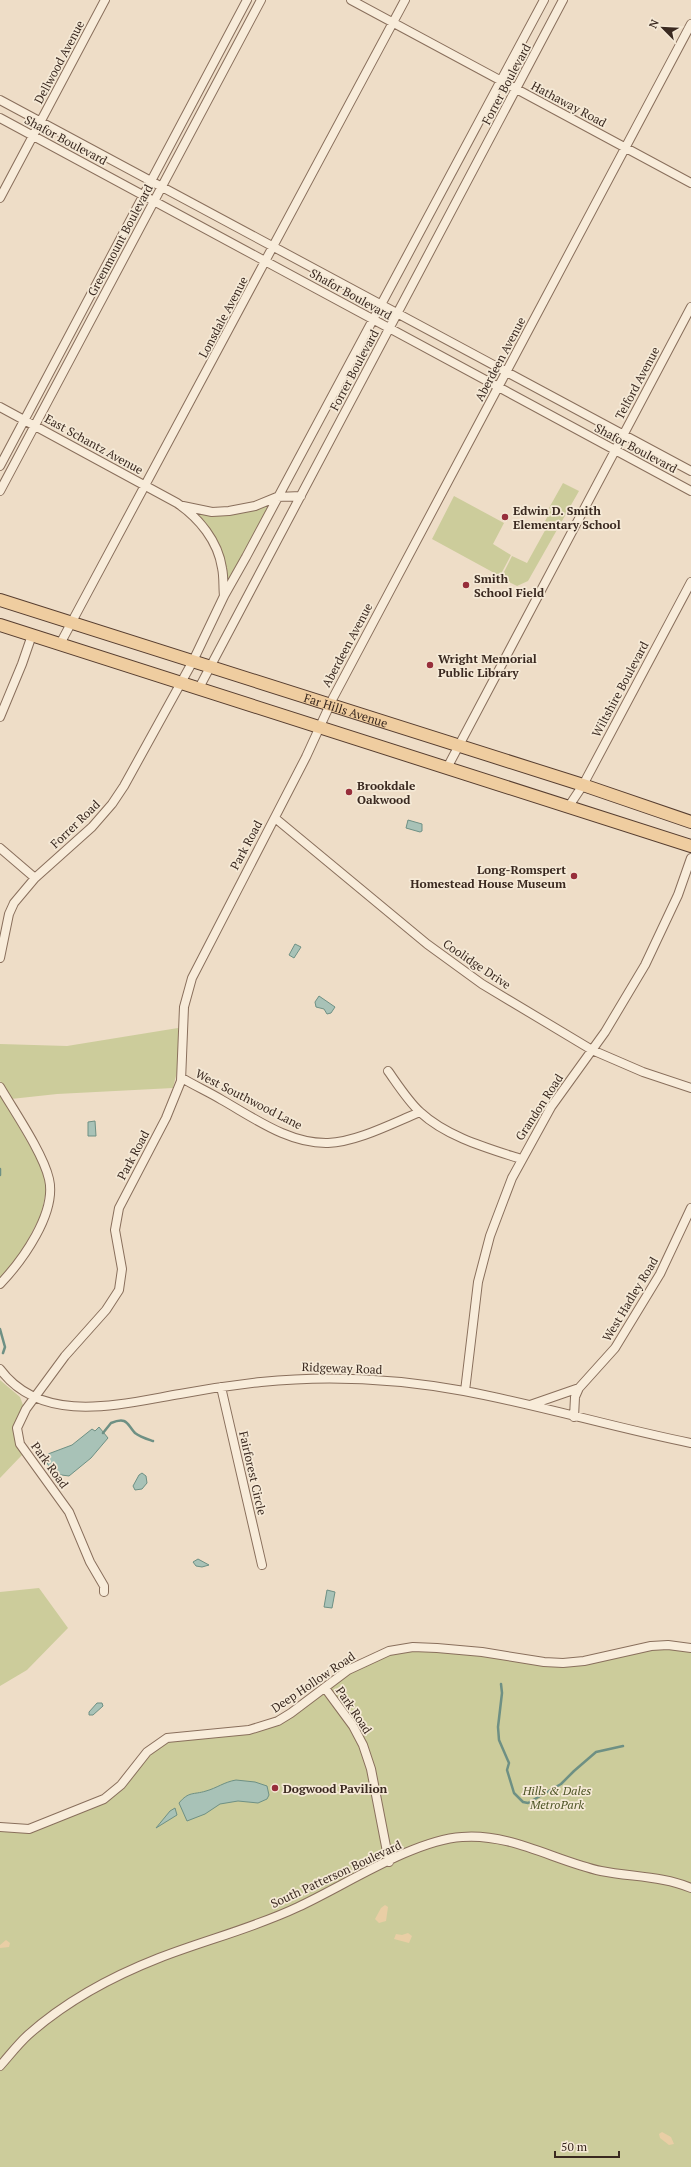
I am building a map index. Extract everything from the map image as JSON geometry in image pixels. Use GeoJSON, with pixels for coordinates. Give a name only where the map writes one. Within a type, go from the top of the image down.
{"type":"FeatureCollection","features":[{"type":"Feature","properties":{"kind":"main road","name":"Far Hills Avenue"},"geometry":{"type":"LineString","coordinates":[[0,600],[73,622],[329,706],[583,785],[691,822]]}},
{"type":"Feature","properties":{"kind":"main road","name":"Far Hills Avenue"},"geometry":{"type":"LineString","coordinates":[[0,625],[691,846]]}},
{"type":"Feature","properties":{"kind":"street","name":"Dellwood Avenue"},"geometry":{"type":"LineString","coordinates":[[0,198],[105,0]]}},
{"type":"Feature","properties":{"kind":"street","name":"Greenmount Boulevard"},"geometry":{"type":"LineString","coordinates":[[0,466],[247,0]]}},
{"type":"Feature","properties":{"kind":"street","name":"Greenmount Boulevard"},"geometry":{"type":"LineString","coordinates":[[0,490],[261,0]]}},
{"type":"Feature","properties":{"kind":"street","name":"Hathaway Road"},"geometry":{"type":"LineString","coordinates":[[351,0],[691,183]]}},
{"type":"Feature","properties":{"kind":"street","name":"Lonsdale Avenue"},"geometry":{"type":"LineString","coordinates":[[60,644],[146,487],[405,0]]}},
{"type":"Feature","properties":{"kind":"street","name":"Forrer Boulevard"},"geometry":{"type":"LineString","coordinates":[[193,661],[224,596],[544,0]]}},
{"type":"Feature","properties":{"kind":"street","name":"Forrer Boulevard"},"geometry":{"type":"LineString","coordinates":[[199,688],[563,0]]}},
{"type":"Feature","properties":{"kind":"street","name":"Aberdeen Avenue"},"geometry":{"type":"LineString","coordinates":[[329,706],[691,24]]}},
{"type":"Feature","properties":{"kind":"street","name":"Shafor Boulevard"},"geometry":{"type":"LineString","coordinates":[[0,100],[691,471]]}},
{"type":"Feature","properties":{"kind":"street","name":"Shafor Boulevard"},"geometry":{"type":"LineString","coordinates":[[0,118],[691,491]]}},
{"type":"Feature","properties":{"kind":"street","name":"Telford Avenue"},"geometry":{"type":"LineString","coordinates":[[447,768],[691,307]]}},
{"type":"Feature","properties":{"kind":"street","name":"East Schantz Avenue"},"geometry":{"type":"LineString","coordinates":[[0,407],[177,503],[200,510],[229,511],[255,506],[277,497],[301,496]]}},
{"type":"Feature","properties":{"kind":"street","name":"East Schantz Avenue"},"geometry":{"type":"LineString","coordinates":[[177,503],[201,524],[216,547],[223,570],[224,596]]}},
{"type":"Feature","properties":{"kind":"street","name":"Wiltshire Boulevard"},"geometry":{"type":"LineString","coordinates":[[569,806],[583,785],[691,582]]}},
{"type":"Feature","properties":{"kind":"street"},"geometry":{"type":"LineString","coordinates":[[0,717],[22,664],[32,635]]}},
{"type":"Feature","properties":{"kind":"street","name":"Forrer Road"},"geometry":{"type":"LineString","coordinates":[[0,958],[14,903],[35,878],[92,827],[112,804],[124,786],[193,661]]}},
{"type":"Feature","properties":{"kind":"street","name":"Park Road"},"geometry":{"type":"LineString","coordinates":[[104,1592],[104,1586],[90,1562],[69,1512],[31,1462],[17,1436],[19,1422],[34,1397],[65,1356],[106,1310],[119,1290],[122,1269],[115,1230],[119,1208],[166,1118],[182,1078],[184,1007],[192,978],[274,818],[329,706]]}},
{"type":"Feature","properties":{"kind":"street","name":"Coolidge Drive"},"geometry":{"type":"LineString","coordinates":[[274,818],[426,944],[482,984],[592,1050],[643,1072],[691,1088]]}},
{"type":"Feature","properties":{"kind":"street"},"geometry":{"type":"LineString","coordinates":[[0,848],[35,878]]}},
{"type":"Feature","properties":{"kind":"street","name":"Grandon Road"},"geometry":{"type":"LineString","coordinates":[[464,1391],[472,1318],[482,1267],[500,1207],[521,1159],[551,1107],[624,1003],[646,965],[678,895],[691,858]]}},
{"type":"Feature","properties":{"kind":"street"},"geometry":{"type":"LineString","coordinates":[[388,1071],[420,1112],[458,1136],[521,1159]]}},
{"type":"Feature","properties":{"kind":"street","name":"West Southwood Lane"},"geometry":{"type":"LineString","coordinates":[[182,1078],[272,1127],[295,1138],[316,1143],[342,1141],[381,1128],[420,1112]]}},
{"type":"Feature","properties":{"kind":"street"},"geometry":{"type":"LineString","coordinates":[[0,1087],[44,1165],[50,1188],[46,1210],[34,1238],[16,1266],[0,1284]]}},
{"type":"Feature","properties":{"kind":"street","name":"West Hadley Road"},"geometry":{"type":"LineString","coordinates":[[528,1405],[540,1403],[579,1388],[602,1364],[627,1331],[660,1274],[691,1208]]}},
{"type":"Feature","properties":{"kind":"street","name":"Ridgeway Road"},"geometry":{"type":"LineString","coordinates":[[0,1369],[8,1380],[19,1389],[34,1397],[63,1405],[82,1407],[110,1406],[221,1387],[296,1379],[333,1379],[400,1383],[464,1391],[691,1443]]}},
{"type":"Feature","properties":{"kind":"street","name":"Fairforest Circle"},"geometry":{"type":"LineString","coordinates":[[221,1387],[262,1565]]}},
{"type":"Feature","properties":{"kind":"street"},"geometry":{"type":"LineString","coordinates":[[574,1417],[575,1397],[579,1388]]}},
{"type":"Feature","properties":{"kind":"street","name":"Deep Hollow Road"},"geometry":{"type":"LineString","coordinates":[[0,1827],[29,1829],[104,1799],[121,1785],[147,1752],[167,1738],[181,1735],[227,1733],[264,1726],[292,1713],[348,1670],[389,1650],[398,1648],[445,1648],[482,1652],[544,1662],[563,1663],[584,1661],[651,1646],[668,1645],[691,1648]]}},
{"type":"Feature","properties":{"kind":"street","name":"Park Road"},"geometry":{"type":"LineString","coordinates":[[325,1688],[353,1726],[363,1745],[371,1769],[389,1862]]}},
{"type":"Feature","properties":{"kind":"street","name":"South Patterson Boulevard"},"geometry":{"type":"LineString","coordinates":[[0,2066],[38,2027],[107,1982],[158,1958],[296,1909],[389,1862],[435,1842],[461,1837],[477,1837],[514,1843],[603,1872],[660,1880],[691,1888]]}},
{"type":"Feature","properties":{"kind":"green space"},"geometry":{"type":"Polygon","coordinates":[[[563,483],[579,491],[528,581],[517,586],[501,578],[512,556],[527,563],[548,525],[544,523],[551,510],[549,508],[563,483]]]}},
{"type":"Feature","properties":{"kind":"green space"},"geometry":{"type":"Polygon","coordinates":[[[454,496],[504,523],[493,544],[511,555],[501,574],[498,575],[432,539],[454,496]]]}},
{"type":"Feature","properties":{"kind":"green space"},"geometry":{"type":"Polygon","coordinates":[[[277,497],[231,584],[222,581],[221,560],[187,507],[212,512],[277,497]]]}},
{"type":"Feature","properties":{"kind":"green space"},"geometry":{"type":"Polygon","coordinates":[[[178,1028],[178,1068],[173,1088],[57,1094],[11,1099],[0,1081],[0,1044],[67,1046],[178,1028]]]}},
{"type":"Feature","properties":{"kind":"green space"},"geometry":{"type":"Polygon","coordinates":[[[0,1094],[38,1160],[47,1186],[41,1215],[17,1260],[0,1279],[0,1094]]]}},
{"type":"Feature","properties":{"kind":"green space"},"geometry":{"type":"Polygon","coordinates":[[[0,1380],[20,1397],[23,1405],[17,1419],[15,1430],[16,1441],[22,1455],[0,1478],[0,1380]]]}},
{"type":"Feature","properties":{"kind":"green space"},"geometry":{"type":"Polygon","coordinates":[[[39,1588],[68,1628],[27,1670],[0,1686],[0,1592],[39,1588]]]}},
{"type":"Feature","properties":{"kind":"green space","name":"Hills & Dales MetroPark"},"geometry":{"type":"Polygon","coordinates":[[[398,1648],[563,1663],[631,1650],[691,1648],[691,2167],[0,2167],[0,1827],[29,1829],[104,1799],[167,1738],[227,1733],[278,1721],[348,1670],[398,1648]]]}},
{"type":"Feature","properties":{"kind":"sand"},"geometry":{"type":"Polygon","coordinates":[[[385,1905],[388,1907],[386,1921],[379,1923],[375,1919],[381,1908],[385,1905]]]}},
{"type":"Feature","properties":{"kind":"sand"},"geometry":{"type":"Polygon","coordinates":[[[408,1933],[412,1936],[409,1943],[394,1939],[396,1934],[402,1935],[408,1933]]]}},
{"type":"Feature","properties":{"kind":"sand"},"geometry":{"type":"Polygon","coordinates":[[[6,1940],[10,1943],[9,1947],[0,1948],[0,1945],[6,1940]]]}},
{"type":"Feature","properties":{"kind":"sand"},"geometry":{"type":"Polygon","coordinates":[[[662,2132],[671,2137],[674,2144],[669,2145],[660,2138],[659,2134],[662,2132]]]}},
{"type":"Feature","properties":{"kind":"shaded area"},"geometry":{"type":"Polygon","coordinates":[[[408,820],[422,824],[422,831],[420,832],[406,828],[408,820]]]}},
{"type":"Feature","properties":{"kind":"shaded area"},"geometry":{"type":"Polygon","coordinates":[[[295,944],[301,947],[294,958],[289,955],[295,944]]]}},
{"type":"Feature","properties":{"kind":"shaded area"},"geometry":{"type":"Polygon","coordinates":[[[319,996],[335,1007],[331,1013],[327,1014],[324,1009],[316,1007],[315,1002],[319,996]]]}},
{"type":"Feature","properties":{"kind":"shaded area"},"geometry":{"type":"Polygon","coordinates":[[[95,1121],[96,1136],[88,1136],[88,1122],[95,1121]]]}},
{"type":"Feature","properties":{"kind":"shaded area"},"geometry":{"type":"Polygon","coordinates":[[[99,1427],[108,1438],[91,1458],[69,1476],[54,1474],[47,1463],[48,1454],[72,1445],[92,1429],[95,1431],[99,1427]]]}},
{"type":"Feature","properties":{"kind":"shaded area"},"geometry":{"type":"Polygon","coordinates":[[[142,1473],[146,1476],[147,1483],[142,1489],[135,1490],[133,1486],[139,1475],[142,1473]]]}},
{"type":"Feature","properties":{"kind":"shaded area"},"geometry":{"type":"Polygon","coordinates":[[[198,1559],[209,1565],[202,1567],[196,1566],[193,1562],[198,1559]]]}},
{"type":"Feature","properties":{"kind":"shaded area"},"geometry":{"type":"Polygon","coordinates":[[[327,1590],[335,1592],[332,1608],[324,1607],[327,1590]]]}},
{"type":"Feature","properties":{"kind":"shaded area"},"geometry":{"type":"Polygon","coordinates":[[[97,1703],[102,1703],[103,1706],[93,1715],[89,1715],[89,1712],[97,1703]]]}},
{"type":"Feature","properties":{"kind":"shaded area"},"geometry":{"type":"Polygon","coordinates":[[[236,1780],[255,1782],[267,1786],[269,1795],[267,1799],[258,1803],[238,1801],[220,1804],[205,1814],[187,1821],[179,1803],[182,1799],[191,1794],[206,1791],[236,1780]]]}},
{"type":"Feature","properties":{"kind":"shaded area"},"geometry":{"type":"Polygon","coordinates":[[[175,1808],[177,1815],[156,1828],[170,1811],[175,1808]]]}},
{"type":"Feature","properties":{"kind":"waterway"},"geometry":{"type":"LineString","coordinates":[[0,1169],[0,1175]]}},
{"type":"Feature","properties":{"kind":"waterway"},"geometry":{"type":"LineString","coordinates":[[0,1329],[5,1347],[3,1353]]}},
{"type":"Feature","properties":{"kind":"waterway"},"geometry":{"type":"LineString","coordinates":[[103,1433],[111,1423],[121,1420],[126,1422],[135,1433],[153,1441]]}},
{"type":"Feature","properties":{"kind":"waterway"},"geometry":{"type":"LineString","coordinates":[[501,1684],[502,1693],[498,1727],[499,1740],[509,1763],[507,1770],[514,1793],[523,1802],[528,1803],[561,1784],[596,1752],[623,1746]]}},
{"type":"Feature","properties":{"kind":"place","name":"Edwin D. Smith Elementary School"},"geometry":{"type":"Point","coordinates":[505,517]}},
{"type":"Feature","properties":{"kind":"place","name":"Smith School Field"},"geometry":{"type":"Point","coordinates":[466,585]}},
{"type":"Feature","properties":{"kind":"place","name":"Wright Memorial Public Library"},"geometry":{"type":"Point","coordinates":[430,665]}},
{"type":"Feature","properties":{"kind":"place","name":"Brookdale Oakwood"},"geometry":{"type":"Point","coordinates":[349,792]}},
{"type":"Feature","properties":{"kind":"place","name":"Long-Romspert Homestead House Museum"},"geometry":{"type":"Point","coordinates":[574,876]}},
{"type":"Feature","properties":{"kind":"place","name":"Dogwood Pavilion"},"geometry":{"type":"Point","coordinates":[275,1788]}}]}
